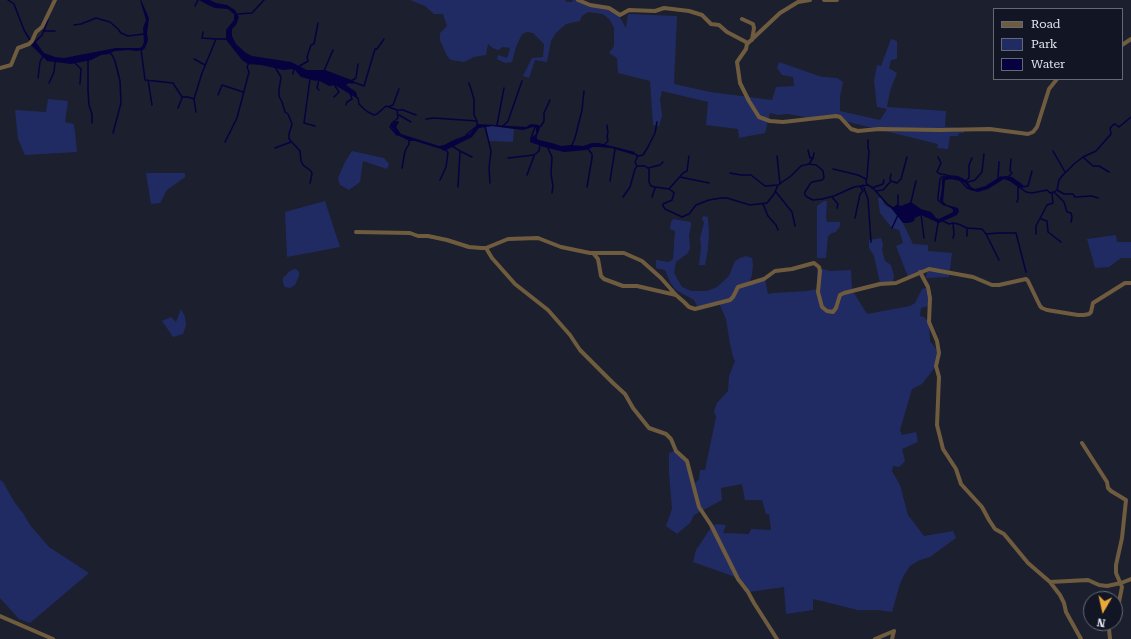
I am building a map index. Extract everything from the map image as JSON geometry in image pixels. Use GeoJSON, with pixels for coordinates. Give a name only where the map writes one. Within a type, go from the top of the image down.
{"type":"FeatureCollection","features":[{"type":"Feature","properties":{"kind":"street"},"geometry":{"type":"LineString","coordinates":[[0,68],[11,65],[16,50],[32,41],[36,32],[42,27],[55,0]]}},
{"type":"Feature","properties":{"kind":"street"},"geometry":{"type":"LineString","coordinates":[[578,0],[590,5],[609,8],[620,15],[629,10],[655,12],[664,8],[690,11],[702,16],[712,25],[719,24],[724,30],[745,41],[747,44]]}},
{"type":"Feature","properties":{"kind":"street"},"geometry":{"type":"LineString","coordinates":[[810,0],[798,2],[780,13],[747,44],[746,49],[737,60],[740,83],[748,101],[759,117],[770,121],[783,122],[839,116],[851,130],[858,132],[879,129],[940,130],[990,128],[1030,133],[1036,127],[1049,89],[1056,80]]}},
{"type":"Feature","properties":{"kind":"street"},"geometry":{"type":"LineString","coordinates":[[824,0],[837,0]]}},
{"type":"Feature","properties":{"kind":"street"},"geometry":{"type":"LineString","coordinates":[[742,19],[753,24],[754,28],[752,40]]}},
{"type":"Feature","properties":{"kind":"street"},"geometry":{"type":"LineString","coordinates":[[356,232],[371,231],[410,233],[418,236],[428,236],[447,240],[469,247],[486,248],[508,239],[538,238],[561,247],[593,253],[624,253],[642,261],[661,278],[676,296],[689,308],[698,309],[730,300],[738,286],[764,279],[776,271],[792,269],[814,263],[819,267],[820,271],[818,292],[822,307],[827,311],[832,312],[836,308],[840,296],[844,293],[880,284],[896,283],[929,269],[977,278],[992,285],[1007,284],[1026,279],[1042,308],[1078,315],[1088,314],[1091,312],[1093,303],[1125,283],[1131,283]]}},
{"type":"Feature","properties":{"kind":"street"},"geometry":{"type":"LineString","coordinates":[[486,248],[492,258],[511,281],[548,310],[570,335],[580,350],[625,394],[633,408],[649,428],[666,434],[671,439],[676,451],[687,460],[699,507],[711,526],[738,579],[748,592],[777,639]]}},
{"type":"Feature","properties":{"kind":"street"},"geometry":{"type":"LineString","coordinates":[[593,253],[598,259],[601,276],[604,279],[623,286],[637,286],[676,296]]}},
{"type":"Feature","properties":{"kind":"street"},"geometry":{"type":"LineString","coordinates":[[920,272],[928,287],[930,298],[929,322],[937,341],[939,353],[936,366],[939,376],[937,425],[943,450],[956,468],[961,484],[982,507],[995,529],[1004,534],[1028,563],[1050,582],[1062,599],[1066,612],[1081,639]]}},
{"type":"Feature","properties":{"kind":"street"},"geometry":{"type":"LineString","coordinates":[[1082,444],[1107,482],[1108,488],[1126,500],[1122,538],[1116,565],[1116,573],[1121,583],[1121,591]]}},
{"type":"Feature","properties":{"kind":"street"},"geometry":{"type":"LineString","coordinates":[[1050,582],[1088,580],[1099,585],[1107,586],[1131,579]]}},
{"type":"Feature","properties":{"kind":"street"},"geometry":{"type":"LineString","coordinates":[[0,616],[52,639]]}},
{"type":"Feature","properties":{"kind":"street"},"geometry":{"type":"LineString","coordinates":[[875,639],[894,631],[892,639]]}},
{"type":"Feature","properties":{"kind":"green space"},"geometry":{"type":"Polygon","coordinates":[[[410,0],[565,0],[567,2],[572,2],[573,0],[580,0],[617,12],[626,28],[628,14],[677,16],[674,84],[710,92],[772,100],[776,87],[794,86],[793,77],[782,75],[777,68],[779,62],[822,77],[837,78],[843,82],[840,97],[840,111],[880,120],[887,109],[877,107],[874,81],[877,65],[881,66],[891,39],[897,41],[897,59],[891,60],[889,68],[897,73],[890,91],[887,107],[946,111],[945,127],[964,128],[964,133],[959,133],[958,136],[950,136],[948,149],[937,148],[938,144],[844,121],[836,115],[809,118],[788,114],[778,115],[770,113],[765,133],[739,138],[738,129],[706,125],[708,102],[662,91],[660,99],[662,116],[659,126],[653,125],[650,81],[618,73],[617,58],[609,53],[614,46],[614,28],[610,20],[603,14],[588,12],[582,16],[580,21],[566,24],[556,33],[551,41],[547,62],[535,60],[529,78],[523,76],[532,58],[543,57],[544,44],[533,33],[527,32],[522,34],[516,47],[512,62],[505,63],[497,59],[498,55],[507,58],[510,48],[503,47],[498,50],[488,44],[486,55],[474,57],[464,62],[451,60],[447,56],[440,40],[440,33],[447,26],[443,14],[434,14],[425,6],[410,0]]]}},
{"type":"Feature","properties":{"kind":"green space"},"geometry":{"type":"Polygon","coordinates":[[[48,99],[68,101],[65,122],[74,124],[77,152],[25,155],[18,139],[15,110],[46,112],[48,99]]]}},
{"type":"Feature","properties":{"kind":"green space"},"geometry":{"type":"Polygon","coordinates":[[[492,126],[514,129],[513,142],[488,141],[486,127],[492,126]]]}},
{"type":"Feature","properties":{"kind":"green space"},"geometry":{"type":"Polygon","coordinates":[[[352,151],[384,158],[389,164],[387,169],[363,161],[360,182],[349,190],[340,185],[338,178],[352,151]]]}},
{"type":"Feature","properties":{"kind":"green space"},"geometry":{"type":"Polygon","coordinates":[[[146,173],[185,173],[185,177],[167,190],[160,203],[151,204],[146,173]]]}},
{"type":"Feature","properties":{"kind":"green space"},"geometry":{"type":"Polygon","coordinates":[[[878,198],[881,198],[885,205],[896,211],[913,244],[928,245],[928,251],[952,253],[949,277],[926,278],[927,270],[908,277],[896,246],[903,243],[899,230],[892,228],[880,213],[878,198]]]}},
{"type":"Feature","properties":{"kind":"green space"},"geometry":{"type":"Polygon","coordinates":[[[325,201],[340,247],[287,257],[285,212],[325,201]]]}},
{"type":"Feature","properties":{"kind":"green space"},"geometry":{"type":"Polygon","coordinates":[[[824,201],[827,201],[827,222],[840,222],[840,226],[836,232],[828,236],[826,258],[817,258],[817,206],[824,201]]]}},
{"type":"Feature","properties":{"kind":"green space"},"geometry":{"type":"Polygon","coordinates":[[[703,216],[708,217],[708,249],[705,265],[699,265],[701,247],[700,238],[704,223],[702,219],[703,216]]]}},
{"type":"Feature","properties":{"kind":"green space"},"geometry":{"type":"Polygon","coordinates":[[[673,219],[691,222],[689,235],[690,248],[688,253],[676,262],[674,273],[682,287],[691,291],[707,291],[717,287],[729,276],[735,261],[746,256],[752,258],[753,265],[749,284],[765,279],[768,294],[817,289],[817,271],[822,269],[830,271],[851,270],[852,288],[867,314],[910,306],[915,303],[922,289],[928,287],[929,306],[921,308],[920,316],[924,317],[929,322],[930,341],[939,353],[936,366],[922,384],[912,389],[900,430],[902,435],[916,432],[918,442],[902,449],[905,461],[899,467],[893,466],[892,471],[900,485],[908,515],[924,536],[953,531],[956,538],[930,557],[920,560],[910,566],[900,584],[892,612],[858,610],[813,599],[813,610],[786,614],[784,587],[749,592],[738,578],[693,562],[696,550],[712,526],[717,524],[726,525],[723,533],[749,534],[751,529],[771,530],[769,514],[766,514],[762,500],[745,500],[742,484],[721,488],[722,500],[694,515],[690,523],[677,534],[666,526],[672,509],[669,453],[676,450],[683,455],[694,484],[699,479],[700,470],[705,470],[716,417],[714,411],[717,403],[728,391],[729,376],[735,361],[730,344],[726,319],[719,303],[698,308],[694,300],[676,290],[670,282],[665,270],[656,268],[656,260],[669,262],[673,259],[675,231],[670,229],[673,219]]]}},
{"type":"Feature","properties":{"kind":"green space"},"geometry":{"type":"Polygon","coordinates":[[[1116,235],[1117,242],[1131,242],[1131,258],[1121,258],[1109,267],[1095,268],[1087,239],[1116,235]]]}},
{"type":"Feature","properties":{"kind":"green space"},"geometry":{"type":"Polygon","coordinates":[[[881,238],[885,261],[891,265],[894,276],[893,282],[880,283],[874,256],[869,248],[869,240],[881,238]]]}},
{"type":"Feature","properties":{"kind":"green space"},"geometry":{"type":"Polygon","coordinates":[[[296,269],[299,272],[299,276],[295,285],[290,288],[285,287],[283,278],[291,270],[296,269]]]}},
{"type":"Feature","properties":{"kind":"green space"},"geometry":{"type":"Polygon","coordinates":[[[181,309],[185,317],[186,325],[183,334],[173,337],[162,321],[171,317],[176,322],[181,309]]]}},
{"type":"Feature","properties":{"kind":"green space"},"geometry":{"type":"Polygon","coordinates":[[[0,480],[3,482],[30,525],[49,547],[89,573],[30,623],[19,619],[0,598],[0,480]]]}},
{"type":"Feature","properties":{"kind":"water"},"geometry":{"type":"Polygon","coordinates":[[[140,0],[149,18],[147,33],[148,40],[143,50],[115,51],[91,60],[71,64],[47,61],[31,45],[32,42],[35,41],[44,53],[55,57],[64,58],[116,48],[142,47],[144,42],[143,28],[146,20],[140,0]]]}},
{"type":"Feature","properties":{"kind":"water"},"geometry":{"type":"Polygon","coordinates":[[[199,0],[210,0],[227,5],[235,10],[239,17],[236,25],[232,29],[232,36],[236,44],[246,53],[252,56],[291,62],[307,70],[325,70],[354,81],[353,84],[349,83],[346,85],[356,92],[358,99],[335,85],[329,86],[318,80],[316,81],[301,77],[295,70],[284,70],[248,64],[242,60],[226,38],[226,30],[234,20],[234,14],[228,9],[215,8],[199,0]]]}},
{"type":"Feature","properties":{"kind":"water"},"geometry":{"type":"Polygon","coordinates":[[[394,122],[399,122],[396,127],[401,134],[439,146],[470,134],[478,124],[526,127],[531,124],[539,125],[540,128],[537,139],[539,140],[561,146],[583,146],[592,143],[599,143],[635,152],[635,155],[611,148],[599,147],[564,152],[530,142],[530,139],[536,134],[536,128],[533,127],[523,130],[492,126],[479,128],[472,137],[444,151],[415,141],[410,141],[397,135],[391,126],[394,122]]]}},
{"type":"Feature","properties":{"kind":"water"},"geometry":{"type":"Polygon","coordinates":[[[948,175],[958,176],[966,180],[971,187],[975,189],[989,185],[1005,176],[1012,177],[1024,186],[1022,188],[1004,179],[988,189],[978,192],[970,190],[965,183],[960,181],[951,179],[945,180],[943,202],[947,205],[958,208],[959,211],[957,215],[939,223],[921,215],[915,218],[914,221],[903,223],[891,208],[911,202],[921,209],[931,212],[936,218],[939,219],[954,213],[953,209],[944,205],[940,200],[942,179],[948,175]]]}},
{"type":"Feature","properties":{"kind":"waterway"},"geometry":{"type":"LineString","coordinates":[[8,0],[14,4],[24,30],[30,40]]}},
{"type":"Feature","properties":{"kind":"waterway"},"geometry":{"type":"LineString","coordinates":[[195,6],[198,0]]}},
{"type":"Feature","properties":{"kind":"waterway"},"geometry":{"type":"LineString","coordinates":[[238,14],[252,13],[264,0]]}},
{"type":"Feature","properties":{"kind":"waterway"},"geometry":{"type":"LineString","coordinates":[[74,25],[96,18],[110,22],[121,33],[128,36],[144,34]]}},
{"type":"Feature","properties":{"kind":"waterway"},"geometry":{"type":"LineString","coordinates":[[35,42],[42,35],[48,20]]}},
{"type":"Feature","properties":{"kind":"waterway"},"geometry":{"type":"LineString","coordinates":[[298,67],[308,61],[307,57],[311,45],[314,44],[318,23]]}},
{"type":"Feature","properties":{"kind":"waterway"},"geometry":{"type":"LineString","coordinates":[[43,31],[55,31]]}},
{"type":"Feature","properties":{"kind":"waterway"},"geometry":{"type":"LineString","coordinates":[[203,32],[202,38],[216,39]]}},
{"type":"Feature","properties":{"kind":"waterway"},"geometry":{"type":"LineString","coordinates":[[196,112],[194,99],[202,73],[216,39],[228,39]]}},
{"type":"Feature","properties":{"kind":"waterway"},"geometry":{"type":"LineString","coordinates":[[353,82],[364,86],[375,49],[377,49],[384,39]]}},
{"type":"Feature","properties":{"kind":"waterway"},"geometry":{"type":"LineString","coordinates":[[141,49],[145,80],[173,83],[182,97],[194,99]]}},
{"type":"Feature","properties":{"kind":"waterway"},"geometry":{"type":"LineString","coordinates":[[324,71],[333,50]]}},
{"type":"Feature","properties":{"kind":"waterway"},"geometry":{"type":"LineString","coordinates":[[109,52],[115,61],[120,81],[121,103],[113,133]]}},
{"type":"Feature","properties":{"kind":"waterway"},"geometry":{"type":"LineString","coordinates":[[38,78],[40,62],[43,56]]}},
{"type":"Feature","properties":{"kind":"waterway"},"geometry":{"type":"LineString","coordinates":[[88,59],[88,91],[92,123]]}},
{"type":"Feature","properties":{"kind":"waterway"},"geometry":{"type":"LineString","coordinates":[[194,59],[205,65]]}},
{"type":"Feature","properties":{"kind":"waterway"},"geometry":{"type":"LineString","coordinates":[[49,83],[54,72],[55,62]]}},
{"type":"Feature","properties":{"kind":"waterway"},"geometry":{"type":"LineString","coordinates":[[75,63],[81,69],[80,84]]}},
{"type":"Feature","properties":{"kind":"waterway"},"geometry":{"type":"LineString","coordinates":[[225,142],[237,118],[249,72],[247,67],[249,63]]}},
{"type":"Feature","properties":{"kind":"waterway"},"geometry":{"type":"LineString","coordinates":[[351,81],[356,78],[358,64]]}},
{"type":"Feature","properties":{"kind":"waterway"},"geometry":{"type":"LineString","coordinates":[[275,67],[281,77],[279,96],[285,112],[288,114],[292,124],[289,139],[300,151],[303,165],[311,171],[312,174],[310,183]]}},
{"type":"Feature","properties":{"kind":"waterway"},"geometry":{"type":"LineString","coordinates":[[293,74],[294,68]]}},
{"type":"Feature","properties":{"kind":"waterway"},"geometry":{"type":"LineString","coordinates":[[310,79],[304,123],[315,126]]}},
{"type":"Feature","properties":{"kind":"waterway"},"geometry":{"type":"LineString","coordinates":[[319,79],[317,88],[319,90]]}},
{"type":"Feature","properties":{"kind":"waterway"},"geometry":{"type":"LineString","coordinates":[[148,80],[152,105]]}},
{"type":"Feature","properties":{"kind":"waterway"},"geometry":{"type":"LineString","coordinates":[[503,126],[508,121],[522,81]]}},
{"type":"Feature","properties":{"kind":"waterway"},"geometry":{"type":"LineString","coordinates":[[469,83],[474,99],[474,115],[477,121],[477,126]]}},
{"type":"Feature","properties":{"kind":"waterway"},"geometry":{"type":"LineString","coordinates":[[334,84],[339,92],[334,97]]}},
{"type":"Feature","properties":{"kind":"waterway"},"geometry":{"type":"LineString","coordinates":[[218,95],[222,85],[243,92]]}},
{"type":"Feature","properties":{"kind":"waterway"},"geometry":{"type":"LineString","coordinates":[[497,125],[504,88]]}},
{"type":"Feature","properties":{"kind":"waterway"},"geometry":{"type":"LineString","coordinates":[[390,106],[393,105],[399,89]]}},
{"type":"Feature","properties":{"kind":"waterway"},"geometry":{"type":"LineString","coordinates":[[572,145],[582,110],[584,91]]}},
{"type":"Feature","properties":{"kind":"waterway"},"geometry":{"type":"LineString","coordinates":[[346,105],[347,102],[352,99],[350,93]]}},
{"type":"Feature","properties":{"kind":"waterway"},"geometry":{"type":"LineString","coordinates":[[178,108],[182,98]]}},
{"type":"Feature","properties":{"kind":"waterway"},"geometry":{"type":"LineString","coordinates":[[358,98],[359,104],[374,115],[386,106],[397,110],[398,118],[390,127],[397,135]]}},
{"type":"Feature","properties":{"kind":"waterway"},"geometry":{"type":"LineString","coordinates":[[539,127],[544,121],[544,113],[550,100]]}},
{"type":"Feature","properties":{"kind":"waterway"},"geometry":{"type":"LineString","coordinates":[[397,110],[403,110],[416,115]]}},
{"type":"Feature","properties":{"kind":"waterway"},"geometry":{"type":"LineString","coordinates":[[399,115],[411,122]]}},
{"type":"Feature","properties":{"kind":"waterway"},"geometry":{"type":"LineString","coordinates":[[1008,179],[1026,192],[1032,193],[1047,190],[1050,193],[1054,192],[1057,190],[1059,180],[1062,176],[1083,157],[1096,151],[1111,134],[1110,128],[1113,125],[1115,124],[1119,127],[1131,117]]}},
{"type":"Feature","properties":{"kind":"waterway"},"geometry":{"type":"LineString","coordinates":[[426,119],[434,118],[477,121]]}},
{"type":"Feature","properties":{"kind":"waterway"},"geometry":{"type":"LineString","coordinates":[[638,156],[643,155],[648,147],[655,133],[657,122]]}},
{"type":"Feature","properties":{"kind":"waterway"},"geometry":{"type":"LineString","coordinates":[[604,145],[608,141],[607,125]]}},
{"type":"Feature","properties":{"kind":"waterway"},"geometry":{"type":"LineString","coordinates":[[466,135],[477,126]]}},
{"type":"Feature","properties":{"kind":"waterway"},"geometry":{"type":"LineString","coordinates":[[485,126],[491,151],[489,168],[490,183]]}},
{"type":"Feature","properties":{"kind":"waterway"},"geometry":{"type":"LineString","coordinates":[[531,138],[535,127]]}},
{"type":"Feature","properties":{"kind":"waterway"},"geometry":{"type":"LineString","coordinates":[[402,168],[409,139]]}},
{"type":"Feature","properties":{"kind":"waterway"},"geometry":{"type":"LineString","coordinates":[[867,185],[866,181],[869,151],[868,140]]}},
{"type":"Feature","properties":{"kind":"waterway"},"geometry":{"type":"LineString","coordinates":[[445,146],[454,141]]}},
{"type":"Feature","properties":{"kind":"waterway"},"geometry":{"type":"LineString","coordinates":[[275,148],[291,142]]}},
{"type":"Feature","properties":{"kind":"waterway"},"geometry":{"type":"LineString","coordinates":[[508,158],[534,155],[539,151],[540,145]]}},
{"type":"Feature","properties":{"kind":"waterway"},"geometry":{"type":"LineString","coordinates":[[452,146],[460,151],[458,187]]}},
{"type":"Feature","properties":{"kind":"waterway"},"geometry":{"type":"LineString","coordinates":[[547,146],[552,157],[552,193]]}},
{"type":"Feature","properties":{"kind":"waterway"},"geometry":{"type":"LineString","coordinates":[[587,187],[592,158],[592,154],[588,149]]}},
{"type":"Feature","properties":{"kind":"waterway"},"geometry":{"type":"LineString","coordinates":[[610,181],[615,149]]}},
{"type":"Feature","properties":{"kind":"waterway"},"geometry":{"type":"LineString","coordinates":[[440,180],[446,167],[448,153],[446,150]]}},
{"type":"Feature","properties":{"kind":"waterway"},"geometry":{"type":"LineString","coordinates":[[808,150],[810,158],[813,158]]}},
{"type":"Feature","properties":{"kind":"waterway"},"geometry":{"type":"LineString","coordinates":[[460,151],[472,157]]}},
{"type":"Feature","properties":{"kind":"waterway"},"geometry":{"type":"LineString","coordinates":[[1053,151],[1065,172]]}},
{"type":"Feature","properties":{"kind":"waterway"},"geometry":{"type":"LineString","coordinates":[[632,153],[637,155],[635,162],[637,166],[645,166],[649,169],[649,182],[651,186],[669,189],[674,193],[672,200],[663,204],[663,206],[665,209],[682,217],[689,214],[696,205],[709,200],[721,198],[727,198],[750,205],[767,203],[774,194],[778,185],[791,176],[801,166],[809,164],[816,165],[820,168],[823,171],[824,178],[810,184],[805,192],[807,197],[813,200],[822,199],[834,196],[854,187],[868,185],[893,208]]}},
{"type":"Feature","properties":{"kind":"waterway"},"geometry":{"type":"LineString","coordinates":[[809,164],[814,153]]}},
{"type":"Feature","properties":{"kind":"waterway"},"geometry":{"type":"LineString","coordinates":[[968,182],[975,180],[982,172],[984,154]]}},
{"type":"Feature","properties":{"kind":"waterway"},"geometry":{"type":"LineString","coordinates":[[527,175],[534,156]]}},
{"type":"Feature","properties":{"kind":"waterway"},"geometry":{"type":"LineString","coordinates":[[669,189],[683,173],[687,171],[689,156]]}},
{"type":"Feature","properties":{"kind":"waterway"},"geometry":{"type":"LineString","coordinates":[[777,156],[780,184]]}},
{"type":"Feature","properties":{"kind":"waterway"},"geometry":{"type":"LineString","coordinates":[[876,191],[883,190],[891,181],[897,183],[901,179],[907,157]]}},
{"type":"Feature","properties":{"kind":"waterway"},"geometry":{"type":"LineString","coordinates":[[938,157],[941,163],[937,172],[947,175]]}},
{"type":"Feature","properties":{"kind":"waterway"},"geometry":{"type":"LineString","coordinates":[[1083,157],[1093,166],[1099,166],[1109,172]]}},
{"type":"Feature","properties":{"kind":"waterway"},"geometry":{"type":"LineString","coordinates":[[966,181],[969,178],[969,165],[972,158]]}},
{"type":"Feature","properties":{"kind":"waterway"},"geometry":{"type":"LineString","coordinates":[[1007,178],[1012,173],[1010,171],[1011,159]]}},
{"type":"Feature","properties":{"kind":"waterway"},"geometry":{"type":"LineString","coordinates":[[648,168],[660,165],[663,162]]}},
{"type":"Feature","properties":{"kind":"waterway"},"geometry":{"type":"LineString","coordinates":[[998,178],[999,162]]}},
{"type":"Feature","properties":{"kind":"waterway"},"geometry":{"type":"LineString","coordinates":[[623,197],[630,187],[637,166]]}},
{"type":"Feature","properties":{"kind":"waterway"},"geometry":{"type":"LineString","coordinates":[[833,169],[858,175],[866,179]]}},
{"type":"Feature","properties":{"kind":"waterway"},"geometry":{"type":"LineString","coordinates":[[1022,187],[1028,186],[1032,171]]}},
{"type":"Feature","properties":{"kind":"waterway"},"geometry":{"type":"LineString","coordinates":[[730,173],[751,175],[765,186],[778,185]]}},
{"type":"Feature","properties":{"kind":"waterway"},"geometry":{"type":"LineString","coordinates":[[891,174],[891,181]]}},
{"type":"Feature","properties":{"kind":"waterway"},"geometry":{"type":"LineString","coordinates":[[680,177],[709,183]]}},
{"type":"Feature","properties":{"kind":"waterway"},"geometry":{"type":"LineString","coordinates":[[944,205],[938,200],[938,197],[940,179],[945,177]]}},
{"type":"Feature","properties":{"kind":"waterway"},"geometry":{"type":"LineString","coordinates":[[987,186],[1001,177]]}},
{"type":"Feature","properties":{"kind":"waterway"},"geometry":{"type":"LineString","coordinates":[[872,188],[883,184],[884,180]]}},
{"type":"Feature","properties":{"kind":"waterway"},"geometry":{"type":"LineString","coordinates":[[960,180],[967,188],[970,189]]}},
{"type":"Feature","properties":{"kind":"waterway"},"geometry":{"type":"LineString","coordinates":[[911,202],[916,181]]}},
{"type":"Feature","properties":{"kind":"waterway"},"geometry":{"type":"LineString","coordinates":[[863,185],[868,199],[871,242]]}},
{"type":"Feature","properties":{"kind":"waterway"},"geometry":{"type":"LineString","coordinates":[[855,218],[860,194],[863,191],[860,186]]}},
{"type":"Feature","properties":{"kind":"waterway"},"geometry":{"type":"LineString","coordinates":[[1017,202],[1018,186]]}},
{"type":"Feature","properties":{"kind":"waterway"},"geometry":{"type":"LineString","coordinates":[[652,197],[655,188]]}},
{"type":"Feature","properties":{"kind":"waterway"},"geometry":{"type":"LineString","coordinates":[[1057,190],[1064,194],[1073,194],[1075,197],[1092,196],[1098,198]]}},
{"type":"Feature","properties":{"kind":"waterway"},"geometry":{"type":"LineString","coordinates":[[776,192],[792,212],[795,226]]}},
{"type":"Feature","properties":{"kind":"waterway"},"geometry":{"type":"LineString","coordinates":[[1054,192],[1064,202],[1067,212],[1071,213],[1071,222]]}},
{"type":"Feature","properties":{"kind":"waterway"},"geometry":{"type":"LineString","coordinates":[[1036,234],[1036,226],[1047,205],[1053,203],[1052,193]]}},
{"type":"Feature","properties":{"kind":"waterway"},"geometry":{"type":"LineString","coordinates":[[896,206],[898,205],[898,195]]}},
{"type":"Feature","properties":{"kind":"waterway"},"geometry":{"type":"LineString","coordinates":[[832,197],[838,204],[837,208]]}},
{"type":"Feature","properties":{"kind":"waterway"},"geometry":{"type":"LineString","coordinates":[[763,204],[768,216],[776,225],[778,230]]}},
{"type":"Feature","properties":{"kind":"waterway"},"geometry":{"type":"LineString","coordinates":[[941,219],[953,213],[953,208]]}},
{"type":"Feature","properties":{"kind":"waterway"},"geometry":{"type":"LineString","coordinates":[[921,214],[924,238]]}},
{"type":"Feature","properties":{"kind":"waterway"},"geometry":{"type":"LineString","coordinates":[[892,228],[898,215]]}},
{"type":"Feature","properties":{"kind":"waterway"},"geometry":{"type":"LineString","coordinates":[[1041,219],[1047,221],[1048,232],[1061,242]]}},
{"type":"Feature","properties":{"kind":"waterway"},"geometry":{"type":"LineString","coordinates":[[935,241],[937,221]]}},
{"type":"Feature","properties":{"kind":"waterway"},"geometry":{"type":"LineString","coordinates":[[943,221],[949,224],[958,224],[967,228],[982,229],[986,234],[1016,233],[1026,272]]}},
{"type":"Feature","properties":{"kind":"waterway"},"geometry":{"type":"LineString","coordinates":[[953,223],[953,238]]}},
{"type":"Feature","properties":{"kind":"waterway"},"geometry":{"type":"LineString","coordinates":[[967,228],[967,236]]}},
{"type":"Feature","properties":{"kind":"waterway"},"geometry":{"type":"LineString","coordinates":[[986,234],[999,260]]}}]}
